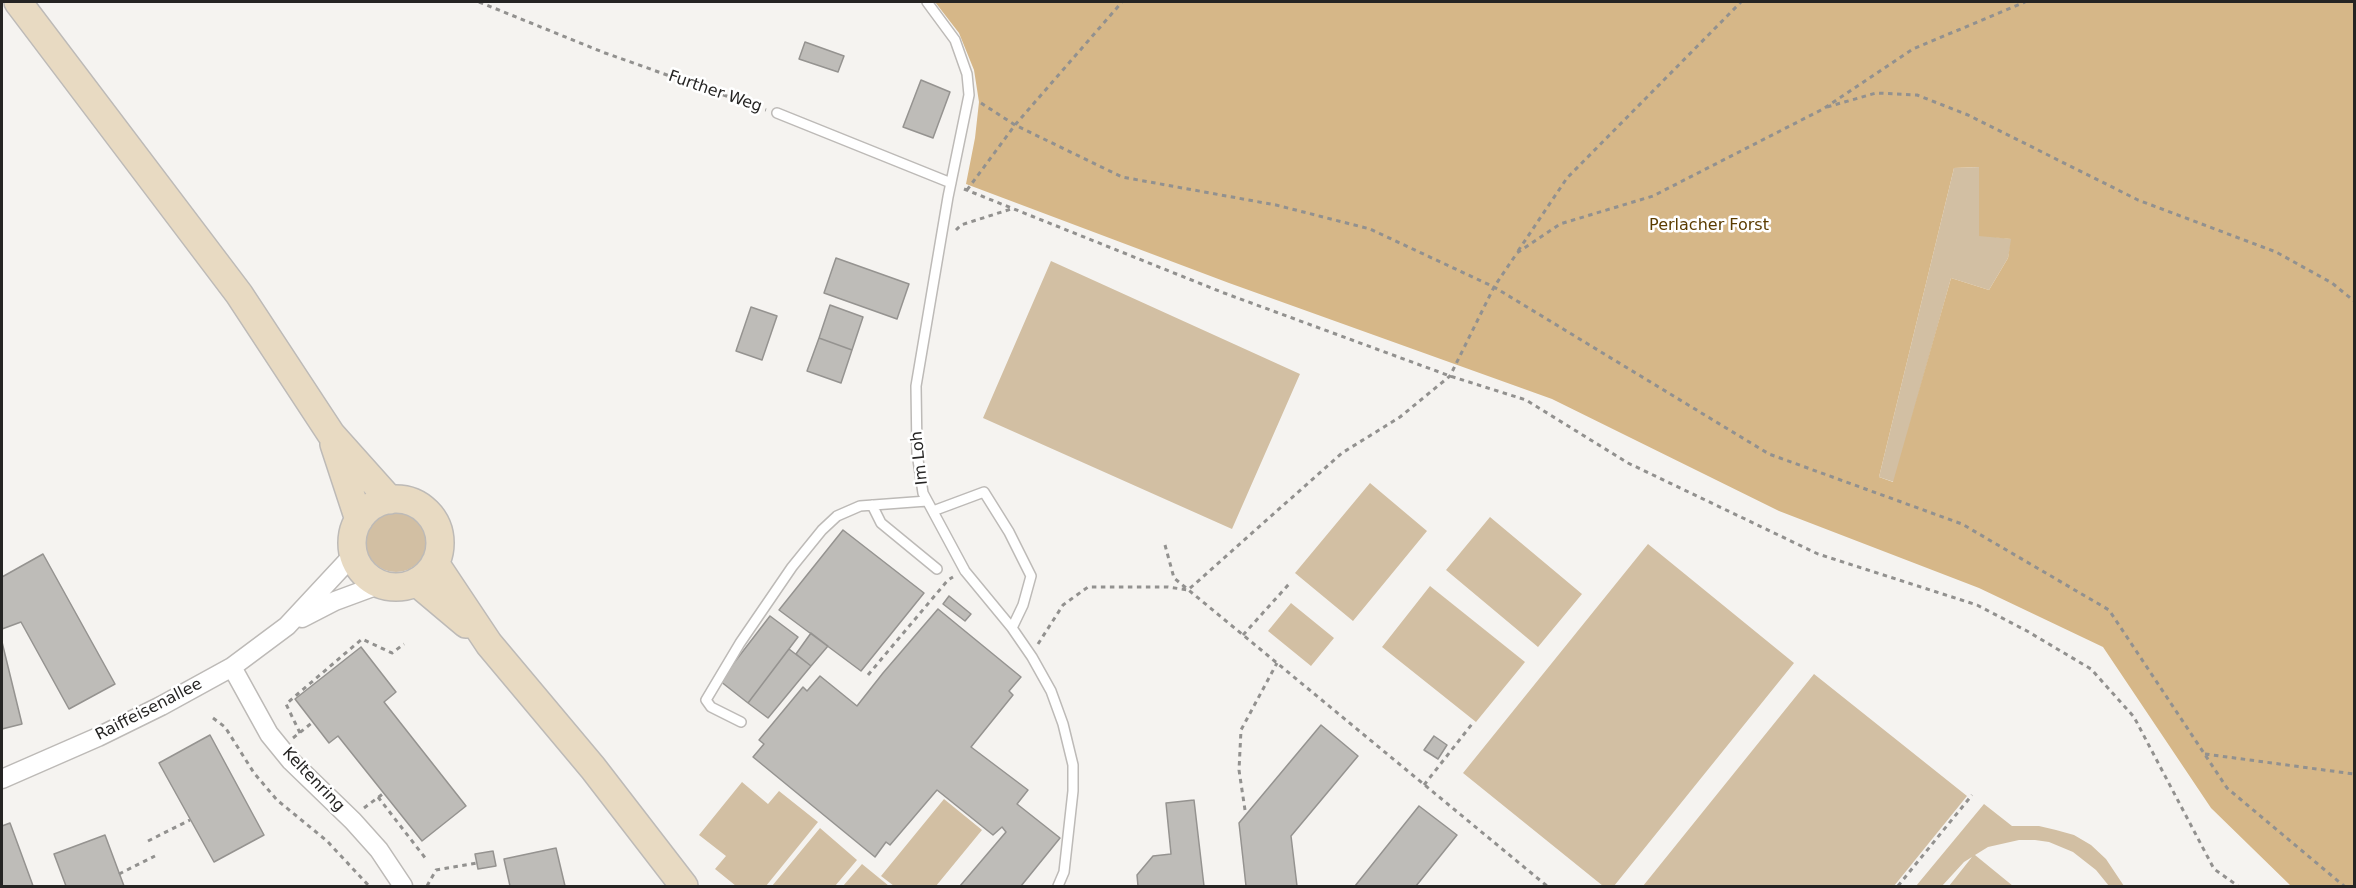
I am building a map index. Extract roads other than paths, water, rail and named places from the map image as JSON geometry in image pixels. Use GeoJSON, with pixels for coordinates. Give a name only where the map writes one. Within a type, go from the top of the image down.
{"type":"FeatureCollection","features":[{"type":"Feature","properties":{"kind":"main road"},"geometry":{"type":"LineString","coordinates":[[18,2],[239,294],[331,434],[390,500]]}},
{"type":"Feature","properties":{"kind":"main road"},"geometry":{"type":"LineString","coordinates":[[331,434],[359,519]]}},
{"type":"Feature","properties":{"kind":"main road"},"geometry":{"type":"LineString","coordinates":[[390,500],[414,503],[424,509],[432,518],[440,540],[435,563],[424,577],[399,587],[381,584],[363,572],[354,554],[354,530],[359,519],[373,506],[390,500]]}},
{"type":"Feature","properties":{"kind":"main road"},"geometry":{"type":"LineString","coordinates":[[435,563],[489,644],[593,768],[684,886]]}},
{"type":"Feature","properties":{"kind":"main road"},"geometry":{"type":"LineString","coordinates":[[416,582],[489,644]]}},
{"type":"Feature","properties":{"kind":"street","name":"Raiffeisenallee"},"geometry":{"type":"LineString","coordinates":[[287,626],[354,554]]}},
{"type":"Feature","properties":{"kind":"street","name":"Raiffeisenallee"},"geometry":{"type":"LineString","coordinates":[[2,779],[140,717],[232,667],[287,626],[334,600],[381,584]]}},
{"type":"Feature","properties":{"kind":"street","name":"Keltenring"},"geometry":{"type":"LineString","coordinates":[[232,667],[269,734],[312,783],[350,818],[379,850],[403,886]]}},
{"type":"Feature","properties":{"kind":"lane","name":"Im Loh"},"geometry":{"type":"LineString","coordinates":[[927,2],[935,9],[955,40],[967,74],[969,95],[940,243],[916,386],[917,453],[923,493],[965,572],[1012,628],[1032,657],[1051,691],[1064,724],[1073,765],[1070,831],[1064,872],[1058,886]]}},
{"type":"Feature","properties":{"kind":"lane","name":"Further Weg"},"geometry":{"type":"LineString","coordinates":[[777,113],[951,183]]}},
{"type":"Feature","properties":{"kind":"lane"},"geometry":{"type":"LineString","coordinates":[[933,511],[984,492],[1009,532],[1032,576],[1023,605],[1012,628]]}},
{"type":"Feature","properties":{"kind":"lane"},"geometry":{"type":"LineString","coordinates":[[741,722],[711,707],[706,700],[792,567],[822,530],[837,516],[860,506],[927,501]]}},
{"type":"Feature","properties":{"kind":"lane"},"geometry":{"type":"LineString","coordinates":[[872,505],[881,523],[937,569]]}},
{"type":"Feature","properties":{"kind":"park label","name":"Perlacher Forst"},"geometry":{"type":"Point","coordinates":[1709,226]}}]}
